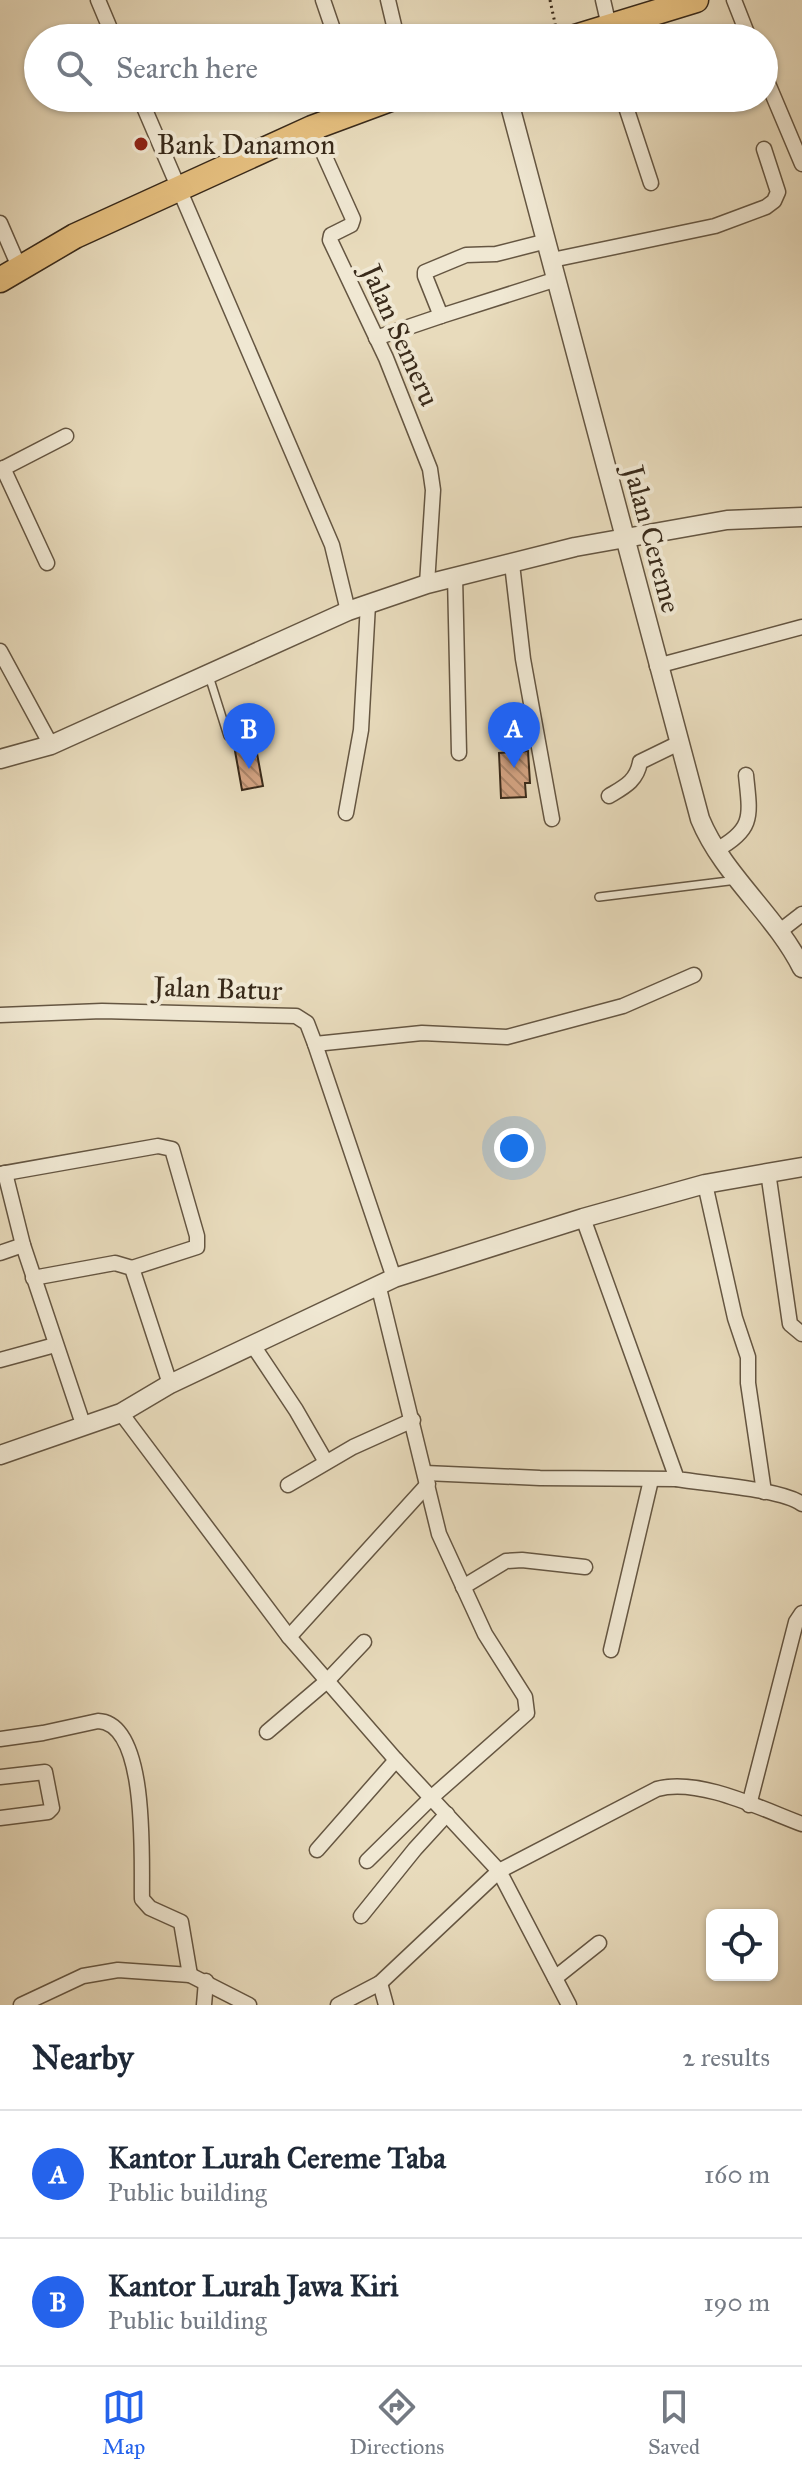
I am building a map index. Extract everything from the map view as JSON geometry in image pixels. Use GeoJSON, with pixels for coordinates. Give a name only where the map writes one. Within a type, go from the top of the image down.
{"type":"FeatureCollection","features":[{"type":"Feature","properties":{"kind":"highway"},"geometry":{"type":"LineString","coordinates":[[625,24],[695,0]]}},
{"type":"Feature","properties":{"kind":"highway"},"geometry":{"type":"LineString","coordinates":[[10,274],[75,236],[342,112]]}},
{"type":"Feature","properties":{"kind":"street"},"geometry":{"type":"LineString","coordinates":[[98,0],[108,24]]}},
{"type":"Feature","properties":{"kind":"street"},"geometry":{"type":"LineString","coordinates":[[323,0],[331,24]]}},
{"type":"Feature","properties":{"kind":"street"},"geometry":{"type":"LineString","coordinates":[[388,0],[394,24]]}},
{"type":"Feature","properties":{"kind":"street"},"geometry":{"type":"LineString","coordinates":[[603,0],[604,24]]}},
{"type":"Feature","properties":{"kind":"street"},"geometry":{"type":"LineString","coordinates":[[734,0],[743,24]]}},
{"type":"Feature","properties":{"kind":"street"},"geometry":{"type":"LineString","coordinates":[[778,107],[802,164]]}},
{"type":"Feature","properties":{"kind":"street"},"geometry":{"type":"LineString","coordinates":[[146,112],[332,545],[348,611]]}},
{"type":"Feature","properties":{"kind":"street","name":"Jalan Cereme"},"geometry":{"type":"LineString","coordinates":[[512,112],[700,819],[716,850],[780,931],[802,968]]}},
{"type":"Feature","properties":{"kind":"street"},"geometry":{"type":"LineString","coordinates":[[628,112],[651,183]]}},
{"type":"Feature","properties":{"kind":"street","name":"Jalan Semeru"},"geometry":{"type":"LineString","coordinates":[[312,128],[353,219],[351,225],[331,235],[330,240],[376,338],[433,479],[427,584]]}},
{"type":"Feature","properties":{"kind":"street"},"geometry":{"type":"LineString","coordinates":[[552,260],[715,226],[766,207],[774,201],[778,192],[764,149]]}},
{"type":"Feature","properties":{"kind":"street"},"geometry":{"type":"LineString","coordinates":[[0,223],[10,274]]}},
{"type":"Feature","properties":{"kind":"street"},"geometry":{"type":"LineString","coordinates":[[441,316],[425,272],[466,255],[496,254],[547,241]]}},
{"type":"Feature","properties":{"kind":"street"},"geometry":{"type":"LineString","coordinates":[[376,338],[557,279]]}},
{"type":"Feature","properties":{"kind":"street"},"geometry":{"type":"LineString","coordinates":[[47,563],[1,469],[66,436]]}},
{"type":"Feature","properties":{"kind":"street"},"geometry":{"type":"LineString","coordinates":[[0,759],[51,745],[348,611],[427,584],[575,547],[727,520],[802,517]]}},
{"type":"Feature","properties":{"kind":"street"},"geometry":{"type":"LineString","coordinates":[[512,564],[523,659],[552,819]]}},
{"type":"Feature","properties":{"kind":"street"},"geometry":{"type":"LineString","coordinates":[[455,576],[459,753]]}},
{"type":"Feature","properties":{"kind":"street"},"geometry":{"type":"LineString","coordinates":[[346,813],[362,719],[368,604]]}},
{"type":"Feature","properties":{"kind":"street"},"geometry":{"type":"LineString","coordinates":[[657,666],[802,627]]}},
{"type":"Feature","properties":{"kind":"street"},"geometry":{"type":"LineString","coordinates":[[0,651],[51,745]]}},
{"type":"Feature","properties":{"kind":"street"},"geometry":{"type":"LineString","coordinates":[[609,796],[629,785],[639,770],[640,762],[679,743]]}},
{"type":"Feature","properties":{"kind":"street"},"geometry":{"type":"LineString","coordinates":[[716,850],[737,838],[747,823],[750,810],[746,775]]}},
{"type":"Feature","properties":{"kind":"street"},"geometry":{"type":"LineString","coordinates":[[780,931],[802,914]]}},
{"type":"Feature","properties":{"kind":"street"},"geometry":{"type":"LineString","coordinates":[[315,1044],[422,1033],[507,1037],[623,1006],[694,975]]}},
{"type":"Feature","properties":{"kind":"street","name":"Jalan Batur"},"geometry":{"type":"LineString","coordinates":[[0,1015],[102,1011],[281,1014],[296,1016],[307,1023],[386,1281],[439,1534],[485,1634],[525,1697],[527,1713],[432,1797]]}},
{"type":"Feature","properties":{"kind":"street"},"geometry":{"type":"LineString","coordinates":[[33,1278],[115,1263],[132,1268],[197,1247],[197,1236],[172,1149],[158,1146],[2,1173],[33,1278],[84,1427]]}},
{"type":"Feature","properties":{"kind":"street"},"geometry":{"type":"LineString","coordinates":[[0,1455],[121,1413],[170,1384],[386,1281],[583,1218],[705,1184],[802,1167]]}},
{"type":"Feature","properties":{"kind":"street"},"geometry":{"type":"LineString","coordinates":[[768,1172],[790,1324],[802,1334]]}},
{"type":"Feature","properties":{"kind":"street"},"geometry":{"type":"LineString","coordinates":[[705,1184],[735,1318],[748,1357],[748,1383],[764,1492]]}},
{"type":"Feature","properties":{"kind":"street"},"geometry":{"type":"LineString","coordinates":[[583,1218],[677,1479]]}},
{"type":"Feature","properties":{"kind":"street"},"geometry":{"type":"LineString","coordinates":[[0,1253],[23,1245]]}},
{"type":"Feature","properties":{"kind":"street"},"geometry":{"type":"LineString","coordinates":[[132,1268],[170,1384]]}},
{"type":"Feature","properties":{"kind":"street"},"geometry":{"type":"LineString","coordinates":[[252,1344],[326,1462]]}},
{"type":"Feature","properties":{"kind":"street"},"geometry":{"type":"LineString","coordinates":[[0,1360],[55,1345]]}},
{"type":"Feature","properties":{"kind":"street"},"geometry":{"type":"LineString","coordinates":[[121,1413],[289,1637],[396,1760],[499,1871],[567,2004]]}},
{"type":"Feature","properties":{"kind":"street"},"geometry":{"type":"LineString","coordinates":[[288,1485],[353,1447],[413,1420]]}},
{"type":"Feature","properties":{"kind":"street"},"geometry":{"type":"LineString","coordinates":[[289,1637],[426,1478],[677,1479],[764,1492],[802,1504]]}},
{"type":"Feature","properties":{"kind":"street"},"geometry":{"type":"LineString","coordinates":[[611,1650],[651,1480]]}},
{"type":"Feature","properties":{"kind":"street"},"geometry":{"type":"LineString","coordinates":[[463,1587],[506,1561],[585,1567]]}},
{"type":"Feature","properties":{"kind":"street"},"geometry":{"type":"LineString","coordinates":[[749,1805],[796,1622],[802,1613]]}},
{"type":"Feature","properties":{"kind":"street"},"geometry":{"type":"LineString","coordinates":[[267,1732],[327,1681],[364,1642]]}},
{"type":"Feature","properties":{"kind":"street"},"geometry":{"type":"LineString","coordinates":[[0,1739],[55,1731],[84,1723],[108,1721],[117,1727],[133,1761],[138,1795],[142,1899],[150,1908],[181,1922],[190,1975]]}},
{"type":"Feature","properties":{"kind":"street"},"geometry":{"type":"LineString","coordinates":[[317,1850],[396,1760]]}},
{"type":"Feature","properties":{"kind":"street"},"geometry":{"type":"LineString","coordinates":[[0,1777],[45,1772],[52,1808],[48,1812],[0,1818]]}},
{"type":"Feature","properties":{"kind":"street"},"geometry":{"type":"LineString","coordinates":[[338,2005],[380,1983],[499,1871],[657,1789],[669,1785],[698,1787],[802,1824]]}},
{"type":"Feature","properties":{"kind":"street"},"geometry":{"type":"LineString","coordinates":[[367,1861],[432,1797]]}},
{"type":"Feature","properties":{"kind":"street"},"geometry":{"type":"LineString","coordinates":[[361,1916],[447,1814]]}},
{"type":"Feature","properties":{"kind":"street"},"geometry":{"type":"LineString","coordinates":[[555,1978],[599,1943]]}},
{"type":"Feature","properties":{"kind":"street"},"geometry":{"type":"LineString","coordinates":[[21,2005],[83,1976],[118,1970],[190,1975],[249,2005]]}},
{"type":"Feature","properties":{"kind":"street"},"geometry":{"type":"LineString","coordinates":[[204,2005],[206,1981]]}},
{"type":"Feature","properties":{"kind":"street"},"geometry":{"type":"LineString","coordinates":[[380,1983],[386,2005]]}},
{"type":"Feature","properties":{"kind":"lane"},"geometry":{"type":"LineString","coordinates":[[208,674],[228,736]]}},
{"type":"Feature","properties":{"kind":"lane"},"geometry":{"type":"LineString","coordinates":[[599,897],[739,880]]}},
{"type":"Feature","properties":{"kind":"path"},"geometry":{"type":"LineString","coordinates":[[550,0],[555,24]]}},
{"type":"Feature","properties":{"kind":"building"},"geometry":{"type":"Polygon","coordinates":[[[256,748],[263,786],[242,790],[235,751],[256,748]]]}},
{"type":"Feature","properties":{"kind":"building"},"geometry":{"type":"Polygon","coordinates":[[[528,751],[530,783],[525,783],[526,797],[501,798],[499,753],[528,751]]]}},
{"type":"Feature","properties":{"kind":"place","name":"Bank Danamon"},"geometry":{"type":"Point","coordinates":[141,144]}},
{"type":"Feature","properties":{"kind":"place","name":"Kantor Lurah Cereme Taba"},"geometry":{"type":"Point","coordinates":[514,768]}},
{"type":"Feature","properties":{"kind":"place","name":"Kantor Lurah Jawa Kiri"},"geometry":{"type":"Point","coordinates":[249,769]}}]}
